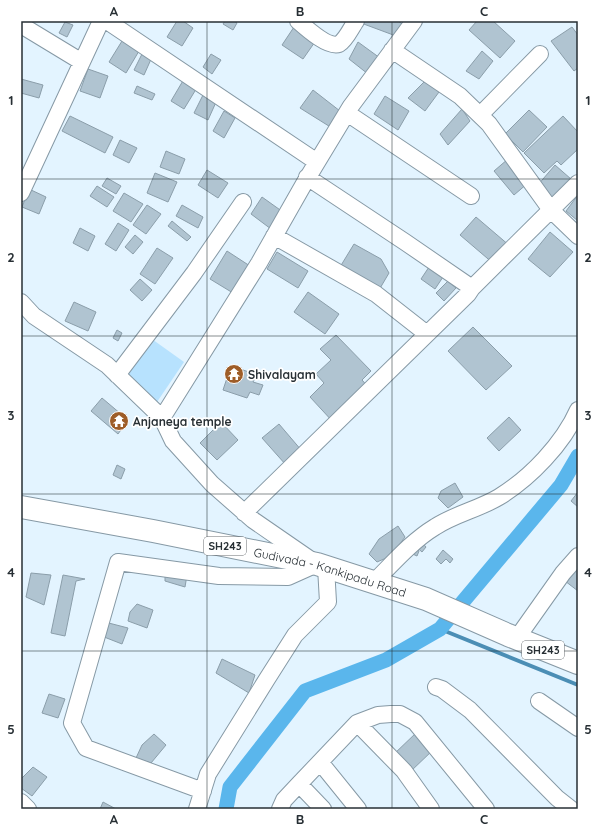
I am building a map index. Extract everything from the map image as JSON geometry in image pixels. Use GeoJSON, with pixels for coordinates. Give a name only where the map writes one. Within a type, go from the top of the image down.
{"type":"FeatureCollection","features":[{"type":"Feature","properties":{"kind":"main road","name":"Gudivada - Kankipadu Road"},"geometry":{"type":"LineString","coordinates":[[21,507],[161,533],[321,566],[426,599],[508,635]]}},
{"type":"Feature","properties":{"kind":"main road","name":"SH243"},"geometry":{"type":"LineString","coordinates":[[508,635],[578,664]]}},
{"type":"Feature","properties":{"kind":"street"},"geometry":{"type":"LineString","coordinates":[[21,193],[101,21]]}},
{"type":"Feature","properties":{"kind":"street"},"geometry":{"type":"LineString","coordinates":[[107,21],[317,162]]}},
{"type":"Feature","properties":{"kind":"street"},"geometry":{"type":"LineString","coordinates":[[298,21],[321,39],[333,45],[338,44],[343,40],[356,21]]}},
{"type":"Feature","properties":{"kind":"street"},"geometry":{"type":"LineString","coordinates":[[162,418],[259,262],[307,177],[347,113],[414,21]]}},
{"type":"Feature","properties":{"kind":"street"},"geometry":{"type":"LineString","coordinates":[[21,25],[82,62]]}},
{"type":"Feature","properties":{"kind":"street"},"geometry":{"type":"LineString","coordinates":[[392,50],[460,96],[480,115],[489,124],[551,210],[578,236]]}},
{"type":"Feature","properties":{"kind":"street"},"geometry":{"type":"LineString","coordinates":[[480,115],[540,54]]}},
{"type":"Feature","properties":{"kind":"street"},"geometry":{"type":"LineString","coordinates":[[347,113],[471,196]]}},
{"type":"Feature","properties":{"kind":"street"},"geometry":{"type":"LineString","coordinates":[[307,177],[472,288]]}},
{"type":"Feature","properties":{"kind":"street"},"geometry":{"type":"LineString","coordinates":[[244,513],[578,184]]}},
{"type":"Feature","properties":{"kind":"street"},"geometry":{"type":"LineString","coordinates":[[117,375],[194,273],[243,202]]}},
{"type":"Feature","properties":{"kind":"street"},"geometry":{"type":"LineString","coordinates":[[274,236],[376,294],[427,334]]}},
{"type":"Feature","properties":{"kind":"street"},"geometry":{"type":"LineString","coordinates":[[21,302],[34,316],[107,365],[162,418],[173,441],[212,484],[244,513],[321,566],[328,602],[295,635],[208,774],[197,809]]}},
{"type":"Feature","properties":{"kind":"street"},"geometry":{"type":"LineString","coordinates":[[374,582],[413,544],[435,527],[498,497],[534,471],[558,442],[578,410]]}},
{"type":"Feature","properties":{"kind":"street"},"geometry":{"type":"LineString","coordinates":[[508,635],[578,556]]}},
{"type":"Feature","properties":{"kind":"street"},"geometry":{"type":"LineString","coordinates":[[203,791],[86,748],[72,723],[118,562],[219,576],[288,577],[321,566]]}},
{"type":"Feature","properties":{"kind":"street"},"geometry":{"type":"LineString","coordinates":[[436,687],[442,689],[470,710],[557,798],[571,809]]}},
{"type":"Feature","properties":{"kind":"street"},"geometry":{"type":"LineString","coordinates":[[539,701],[578,728]]}},
{"type":"Feature","properties":{"kind":"street"},"geometry":{"type":"LineString","coordinates":[[280,809],[284,800],[357,723],[378,715],[400,714],[408,717],[414,722],[486,809]]}},
{"type":"Feature","properties":{"kind":"street"},"geometry":{"type":"LineString","coordinates":[[357,723],[404,771],[430,809]]}},
{"type":"Feature","properties":{"kind":"street"},"geometry":{"type":"LineString","coordinates":[[320,762],[358,809]]}},
{"type":"Feature","properties":{"kind":"street"},"geometry":{"type":"LineString","coordinates":[[299,784],[322,809]]}},
{"type":"Feature","properties":{"kind":"street"},"geometry":{"type":"LineString","coordinates":[[21,802],[28,809]]}},
{"type":"Feature","properties":{"kind":"shaded area"},"geometry":{"type":"Polygon","coordinates":[[[149,337],[184,362],[157,402],[124,378],[149,337]]]}},
{"type":"Feature","properties":{"kind":"building"},"geometry":{"type":"Polygon","coordinates":[[[177,21],[183,21],[193,28],[182,46],[167,37],[177,21]]]}},
{"type":"Feature","properties":{"kind":"building"},"geometry":{"type":"Polygon","coordinates":[[[225,21],[234,21],[237,23],[233,30],[223,24],[225,21]]]}},
{"type":"Feature","properties":{"kind":"building"},"geometry":{"type":"Polygon","coordinates":[[[363,21],[398,21],[404,25],[396,36],[361,23],[363,21]]]}},
{"type":"Feature","properties":{"kind":"building"},"geometry":{"type":"Polygon","coordinates":[[[477,21],[493,21],[515,41],[500,58],[469,30],[477,21]]]}},
{"type":"Feature","properties":{"kind":"building"},"geometry":{"type":"Polygon","coordinates":[[[65,22],[73,25],[67,37],[59,33],[65,22]]]}},
{"type":"Feature","properties":{"kind":"building"},"geometry":{"type":"Polygon","coordinates":[[[296,24],[317,39],[303,59],[282,45],[296,24]]]}},
{"type":"Feature","properties":{"kind":"building"},"geometry":{"type":"Polygon","coordinates":[[[572,27],[578,35],[578,68],[574,71],[551,41],[572,27]]]}},
{"type":"Feature","properties":{"kind":"building"},"geometry":{"type":"Polygon","coordinates":[[[122,41],[139,51],[126,73],[109,62],[122,41]]]}},
{"type":"Feature","properties":{"kind":"building"},"geometry":{"type":"Polygon","coordinates":[[[358,42],[380,58],[368,74],[349,59],[358,42]]]}},
{"type":"Feature","properties":{"kind":"building"},"geometry":{"type":"Polygon","coordinates":[[[482,51],[493,61],[479,79],[466,71],[482,51]]]}},
{"type":"Feature","properties":{"kind":"building"},"geometry":{"type":"Polygon","coordinates":[[[143,52],[152,57],[144,75],[134,70],[143,52]]]}},
{"type":"Feature","properties":{"kind":"building"},"geometry":{"type":"Polygon","coordinates":[[[211,54],[221,60],[212,74],[203,67],[211,54]]]}},
{"type":"Feature","properties":{"kind":"building"},"geometry":{"type":"Polygon","coordinates":[[[88,69],[108,76],[100,98],[80,91],[88,69]]]}},
{"type":"Feature","properties":{"kind":"building"},"geometry":{"type":"Polygon","coordinates":[[[21,79],[43,85],[39,98],[21,93],[21,79]]]}},
{"type":"Feature","properties":{"kind":"building"},"geometry":{"type":"Polygon","coordinates":[[[184,79],[198,86],[184,109],[171,101],[184,79]]]}},
{"type":"Feature","properties":{"kind":"building"},"geometry":{"type":"Polygon","coordinates":[[[426,80],[439,92],[425,111],[408,98],[426,80]]]}},
{"type":"Feature","properties":{"kind":"building"},"geometry":{"type":"Polygon","coordinates":[[[137,86],[155,94],[152,100],[134,93],[137,86]]]}},
{"type":"Feature","properties":{"kind":"building"},"geometry":{"type":"Polygon","coordinates":[[[313,90],[340,111],[332,128],[300,108],[313,90]]]}},
{"type":"Feature","properties":{"kind":"building"},"geometry":{"type":"Polygon","coordinates":[[[204,93],[217,100],[208,120],[194,113],[204,93]]]}},
{"type":"Feature","properties":{"kind":"building"},"geometry":{"type":"Polygon","coordinates":[[[385,96],[409,111],[398,130],[374,114],[385,96]]]}},
{"type":"Feature","properties":{"kind":"building"},"geometry":{"type":"Polygon","coordinates":[[[462,109],[470,121],[448,145],[440,134],[462,109]]]}},
{"type":"Feature","properties":{"kind":"building"},"geometry":{"type":"Polygon","coordinates":[[[529,110],[547,127],[523,152],[505,134],[529,110]]]}},
{"type":"Feature","properties":{"kind":"building"},"geometry":{"type":"Polygon","coordinates":[[[224,111],[235,118],[224,138],[213,131],[224,111]]]}},
{"type":"Feature","properties":{"kind":"building"},"geometry":{"type":"Polygon","coordinates":[[[70,116],[113,137],[105,153],[62,131],[70,116]]]}},
{"type":"Feature","properties":{"kind":"building"},"geometry":{"type":"Polygon","coordinates":[[[563,116],[578,132],[578,149],[561,165],[557,161],[544,173],[524,153],[563,116]]]}},
{"type":"Feature","properties":{"kind":"building"},"geometry":{"type":"Polygon","coordinates":[[[120,140],[137,148],[129,163],[113,155],[120,140]]]}},
{"type":"Feature","properties":{"kind":"building"},"geometry":{"type":"Polygon","coordinates":[[[166,151],[185,159],[179,174],[160,167],[166,151]]]}},
{"type":"Feature","properties":{"kind":"building"},"geometry":{"type":"Polygon","coordinates":[[[508,159],[528,183],[514,195],[494,171],[508,159]]]}},
{"type":"Feature","properties":{"kind":"building"},"geometry":{"type":"Polygon","coordinates":[[[555,165],[571,179],[552,199],[537,186],[555,165]]]}},
{"type":"Feature","properties":{"kind":"building"},"geometry":{"type":"Polygon","coordinates":[[[207,170],[228,183],[218,198],[198,185],[207,170]]]}},
{"type":"Feature","properties":{"kind":"building"},"geometry":{"type":"Polygon","coordinates":[[[155,173],[177,182],[168,202],[147,193],[155,173]]]}},
{"type":"Feature","properties":{"kind":"building"},"geometry":{"type":"Polygon","coordinates":[[[107,178],[121,186],[116,194],[102,186],[107,178]]]}},
{"type":"Feature","properties":{"kind":"building"},"geometry":{"type":"Polygon","coordinates":[[[97,186],[114,197],[107,207],[90,196],[97,186]]]}},
{"type":"Feature","properties":{"kind":"building"},"geometry":{"type":"Polygon","coordinates":[[[29,189],[46,197],[39,214],[22,207],[29,189]]]}},
{"type":"Feature","properties":{"kind":"building"},"geometry":{"type":"Polygon","coordinates":[[[124,193],[143,204],[131,222],[113,211],[124,193]]]}},
{"type":"Feature","properties":{"kind":"building"},"geometry":{"type":"Polygon","coordinates":[[[578,195],[578,221],[566,211],[578,195]]]}},
{"type":"Feature","properties":{"kind":"building"},"geometry":{"type":"Polygon","coordinates":[[[262,197],[283,212],[271,229],[251,214],[262,197]]]}},
{"type":"Feature","properties":{"kind":"building"},"geometry":{"type":"Polygon","coordinates":[[[147,205],[161,214],[146,234],[133,225],[147,205]]]}},
{"type":"Feature","properties":{"kind":"building"},"geometry":{"type":"Polygon","coordinates":[[[182,205],[203,217],[198,228],[176,216],[182,205]]]}},
{"type":"Feature","properties":{"kind":"building"},"geometry":{"type":"Polygon","coordinates":[[[476,217],[510,246],[494,264],[460,235],[476,217]]]}},
{"type":"Feature","properties":{"kind":"building"},"geometry":{"type":"Polygon","coordinates":[[[172,221],[191,237],[187,241],[168,226],[172,221]]]}},
{"type":"Feature","properties":{"kind":"building"},"geometry":{"type":"Polygon","coordinates":[[[118,223],[129,230],[116,251],[105,244],[118,223]]]}},
{"type":"Feature","properties":{"kind":"building"},"geometry":{"type":"Polygon","coordinates":[[[80,228],[95,236],[88,251],[73,243],[80,228]]]}},
{"type":"Feature","properties":{"kind":"building"},"geometry":{"type":"Polygon","coordinates":[[[550,232],[573,252],[550,277],[528,259],[550,232]]]}},
{"type":"Feature","properties":{"kind":"building"},"geometry":{"type":"Polygon","coordinates":[[[135,235],[143,242],[133,254],[125,247],[135,235]]]}},
{"type":"Feature","properties":{"kind":"building"},"geometry":{"type":"Polygon","coordinates":[[[354,244],[381,259],[389,273],[379,290],[340,267],[354,244]]]}},
{"type":"Feature","properties":{"kind":"building"},"geometry":{"type":"Polygon","coordinates":[[[157,248],[173,258],[155,284],[140,274],[157,248]]]}},
{"type":"Feature","properties":{"kind":"building"},"geometry":{"type":"Polygon","coordinates":[[[227,251],[250,266],[233,293],[210,279],[227,251]]]}},
{"type":"Feature","properties":{"kind":"building"},"geometry":{"type":"Polygon","coordinates":[[[277,252],[308,271],[298,288],[267,269],[277,252]]]}},
{"type":"Feature","properties":{"kind":"building"},"geometry":{"type":"Polygon","coordinates":[[[431,264],[445,274],[435,289],[421,279],[431,264]]]}},
{"type":"Feature","properties":{"kind":"building"},"geometry":{"type":"Polygon","coordinates":[[[140,279],[152,290],[142,301],[130,290],[140,279]]]}},
{"type":"Feature","properties":{"kind":"building"},"geometry":{"type":"Polygon","coordinates":[[[448,281],[456,288],[444,301],[436,293],[448,281]]]}},
{"type":"Feature","properties":{"kind":"building"},"geometry":{"type":"Polygon","coordinates":[[[308,292],[339,314],[325,334],[294,312],[308,292]]]}},
{"type":"Feature","properties":{"kind":"building"},"geometry":{"type":"Polygon","coordinates":[[[74,302],[96,312],[88,331],[65,321],[74,302]]]}},
{"type":"Feature","properties":{"kind":"building"},"geometry":{"type":"Polygon","coordinates":[[[473,327],[512,366],[486,390],[448,351],[473,327]]]}},
{"type":"Feature","properties":{"kind":"building"},"geometry":{"type":"Polygon","coordinates":[[[117,330],[122,333],[118,341],[113,338],[117,330]]]}},
{"type":"Feature","properties":{"kind":"building"},"geometry":{"type":"Polygon","coordinates":[[[336,335],[371,371],[362,380],[370,389],[334,423],[310,397],[324,383],[316,374],[331,360],[320,349],[336,335]]]}},
{"type":"Feature","properties":{"kind":"building"},"geometry":{"type":"Polygon","coordinates":[[[231,366],[252,373],[251,377],[255,378],[253,382],[263,385],[259,395],[250,392],[247,398],[223,390],[231,366]]]}},
{"type":"Feature","properties":{"kind":"building"},"geometry":{"type":"Polygon","coordinates":[[[102,398],[128,420],[118,434],[91,411],[102,398]]]}},
{"type":"Feature","properties":{"kind":"building"},"geometry":{"type":"Polygon","coordinates":[[[509,417],[521,430],[499,451],[487,438],[509,417]]]}},
{"type":"Feature","properties":{"kind":"building"},"geometry":{"type":"Polygon","coordinates":[[[221,422],[238,440],[217,460],[200,443],[221,422]]]}},
{"type":"Feature","properties":{"kind":"building"},"geometry":{"type":"Polygon","coordinates":[[[279,424],[302,451],[286,465],[262,438],[279,424]]]}},
{"type":"Feature","properties":{"kind":"building"},"geometry":{"type":"Polygon","coordinates":[[[117,465],[125,469],[121,479],[113,475],[117,465]]]}},
{"type":"Feature","properties":{"kind":"building"},"geometry":{"type":"Polygon","coordinates":[[[455,483],[463,497],[448,508],[438,498],[441,491],[455,483]]]}},
{"type":"Feature","properties":{"kind":"building"},"geometry":{"type":"Polygon","coordinates":[[[578,492],[578,507],[571,501],[578,492]]]}},
{"type":"Feature","properties":{"kind":"building"},"geometry":{"type":"Polygon","coordinates":[[[398,526],[405,537],[391,556],[377,562],[369,554],[379,539],[398,526]]]}},
{"type":"Feature","properties":{"kind":"building"},"geometry":{"type":"Polygon","coordinates":[[[419,539],[426,547],[422,552],[413,544],[419,539]]]}},
{"type":"Feature","properties":{"kind":"building"},"geometry":{"type":"Polygon","coordinates":[[[413,544],[419,551],[417,556],[406,551],[413,544]]]}},
{"type":"Feature","properties":{"kind":"building"},"geometry":{"type":"Polygon","coordinates":[[[443,550],[453,559],[450,563],[446,559],[441,564],[436,559],[443,550]]]}},
{"type":"Feature","properties":{"kind":"building"},"geometry":{"type":"Polygon","coordinates":[[[576,566],[578,568],[578,591],[565,581],[576,566]]]}},
{"type":"Feature","properties":{"kind":"building"},"geometry":{"type":"Polygon","coordinates":[[[165,572],[187,575],[185,587],[165,581],[165,572]]]}},
{"type":"Feature","properties":{"kind":"building"},"geometry":{"type":"Polygon","coordinates":[[[31,573],[51,575],[44,605],[26,597],[31,573]]]}},
{"type":"Feature","properties":{"kind":"building"},"geometry":{"type":"Polygon","coordinates":[[[63,575],[85,579],[76,581],[65,636],[51,633],[63,575]]]}},
{"type":"Feature","properties":{"kind":"building"},"geometry":{"type":"Polygon","coordinates":[[[137,604],[153,610],[147,628],[128,621],[130,612],[137,604]]]}},
{"type":"Feature","properties":{"kind":"building"},"geometry":{"type":"Polygon","coordinates":[[[101,621],[128,628],[122,644],[99,635],[101,621]]]}},
{"type":"Feature","properties":{"kind":"building"},"geometry":{"type":"Polygon","coordinates":[[[222,659],[255,675],[249,693],[216,673],[222,659]]]}},
{"type":"Feature","properties":{"kind":"building"},"geometry":{"type":"Polygon","coordinates":[[[49,694],[65,699],[58,718],[42,713],[49,694]]]}},
{"type":"Feature","properties":{"kind":"building"},"geometry":{"type":"Polygon","coordinates":[[[417,732],[433,750],[410,772],[393,755],[417,732]]]}},
{"type":"Feature","properties":{"kind":"building"},"geometry":{"type":"Polygon","coordinates":[[[154,734],[166,745],[151,763],[136,758],[142,745],[154,734]]]}},
{"type":"Feature","properties":{"kind":"building"},"geometry":{"type":"Polygon","coordinates":[[[33,767],[47,777],[32,796],[21,788],[21,779],[33,767]]]}},
{"type":"Feature","properties":{"kind":"building"},"geometry":{"type":"Polygon","coordinates":[[[103,802],[116,809],[100,809],[103,802]]]}},
{"type":"Feature","properties":{"kind":"waterway"},"geometry":{"type":"LineString","coordinates":[[226,809],[230,787],[305,691],[386,660],[440,629],[561,485],[578,456]]}},
{"type":"Feature","properties":{"kind":"waterway"},"geometry":{"type":"LineString","coordinates":[[440,629],[578,685]]}},
{"type":"Feature","properties":{"kind":"place","name":"Shivalayam"},"geometry":{"type":"Point","coordinates":[234,374]}},
{"type":"Feature","properties":{"kind":"place","name":"Anjaneya temple"},"geometry":{"type":"Point","coordinates":[119,421]}}]}
